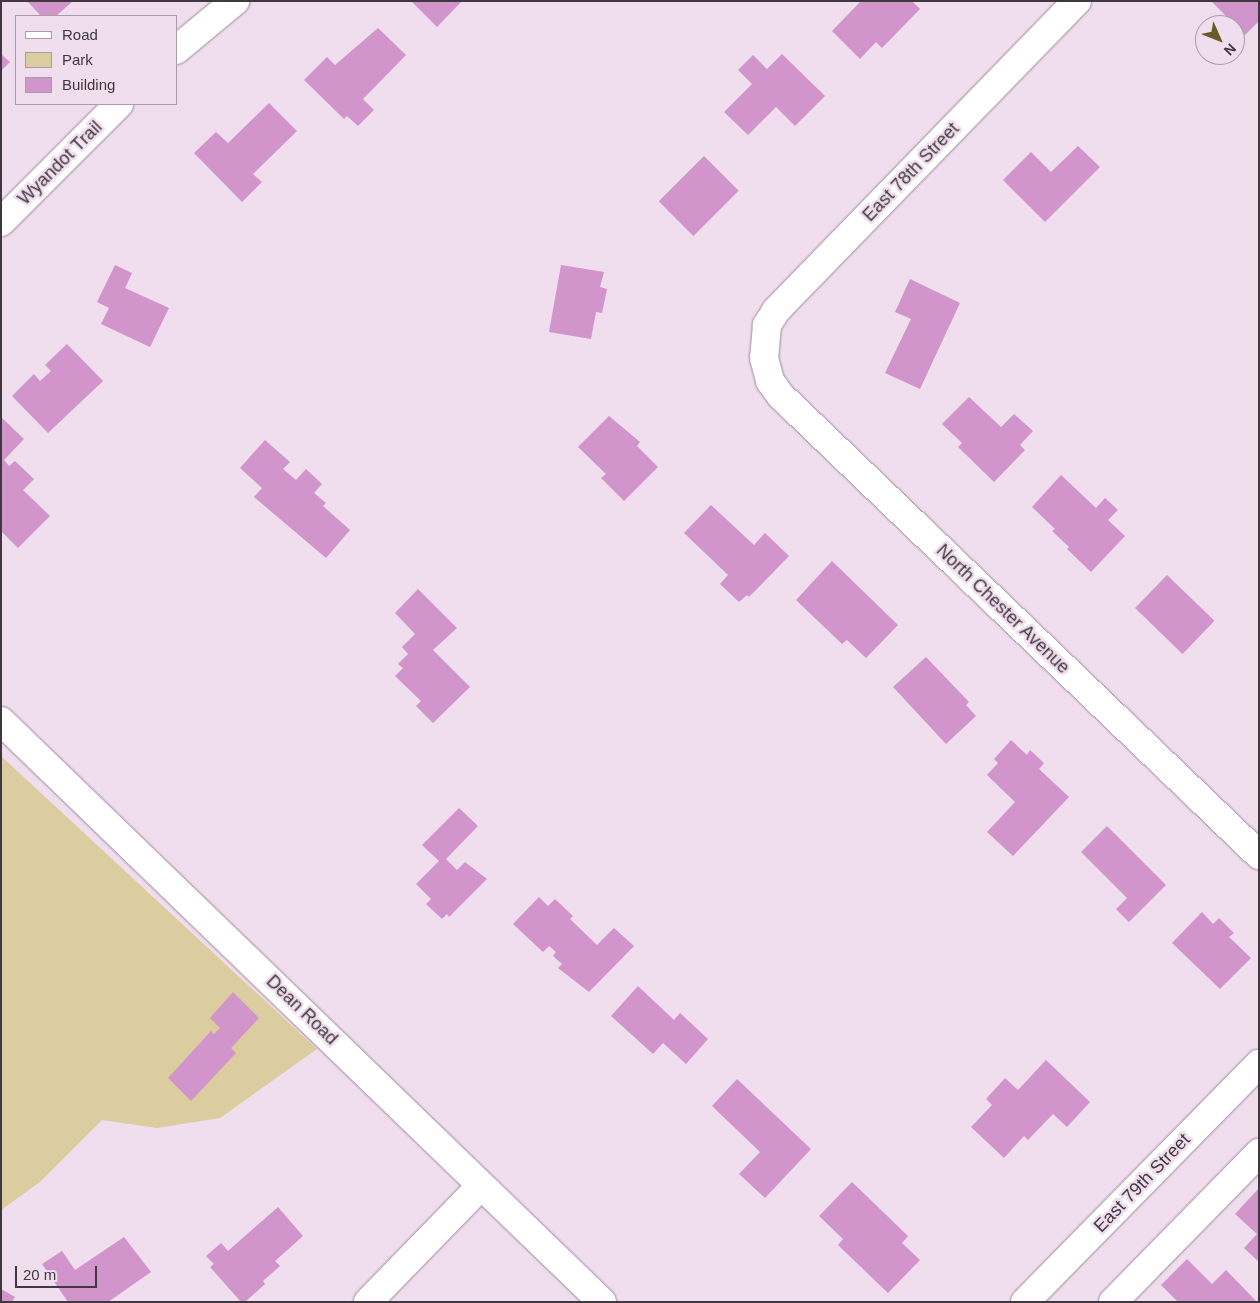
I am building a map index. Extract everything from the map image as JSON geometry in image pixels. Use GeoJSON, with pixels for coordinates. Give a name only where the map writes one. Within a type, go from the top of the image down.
{"type":"FeatureCollection","features":[{"type":"Feature","properties":{"kind":"street"},"geometry":{"type":"LineString","coordinates":[[178,48],[235,1]]}},
{"type":"Feature","properties":{"kind":"street","name":"East 78th Street"},"geometry":{"type":"LineString","coordinates":[[763,353],[767,325],[776,311],[1077,1]]}},
{"type":"Feature","properties":{"kind":"street","name":"Wyandot Trail"},"geometry":{"type":"LineString","coordinates":[[1,222],[118,105]]}},
{"type":"Feature","properties":{"kind":"street","name":"North Chester Avenue"},"geometry":{"type":"LineString","coordinates":[[763,353],[770,381],[781,396],[1259,855]]}},
{"type":"Feature","properties":{"kind":"street","name":"Dean Road"},"geometry":{"type":"LineString","coordinates":[[1,721],[602,1302]]}},
{"type":"Feature","properties":{"kind":"street","name":"East 79th Street"},"geometry":{"type":"LineString","coordinates":[[1026,1302],[1259,1064]]}},
{"type":"Feature","properties":{"kind":"street"},"geometry":{"type":"LineString","coordinates":[[1113,1302],[1259,1153]]}},
{"type":"Feature","properties":{"kind":"street"},"geometry":{"type":"LineString","coordinates":[[368,1302],[481,1186]]}},
{"type":"Feature","properties":{"kind":"green space"},"geometry":{"type":"Polygon","coordinates":[[[1,756],[317,1049],[220,1118],[157,1128],[102,1120],[40,1182],[1,1210],[1,756]]]}},
{"type":"Feature","properties":{"kind":"building"},"geometry":{"type":"Polygon","coordinates":[[[27,1],[73,1],[57,15],[40,15],[27,1]]]}},
{"type":"Feature","properties":{"kind":"building"},"geometry":{"type":"Polygon","coordinates":[[[411,1],[462,1],[437,27],[411,1]]]}},
{"type":"Feature","properties":{"kind":"building"},"geometry":{"type":"Polygon","coordinates":[[[861,1],[912,1],[920,9],[882,48],[876,42],[860,59],[832,31],[861,1]]]}},
{"type":"Feature","properties":{"kind":"building"},"geometry":{"type":"Polygon","coordinates":[[[1211,1],[1259,1],[1259,21],[1245,35],[1245,15],[1225,15],[1211,1]]]}},
{"type":"Feature","properties":{"kind":"building"},"geometry":{"type":"Polygon","coordinates":[[[378,28],[406,55],[363,99],[374,110],[358,126],[347,116],[344,119],[304,80],[327,57],[335,65],[378,28]]]}},
{"type":"Feature","properties":{"kind":"building"},"geometry":{"type":"Polygon","coordinates":[[[1,54],[10,62],[1,71],[1,54]]]}},
{"type":"Feature","properties":{"kind":"building"},"geometry":{"type":"Polygon","coordinates":[[[782,54],[825,96],[795,126],[776,107],[748,135],[724,112],[752,84],[738,70],[753,55],[767,69],[782,54]]]}},
{"type":"Feature","properties":{"kind":"building"},"geometry":{"type":"Polygon","coordinates":[[[269,103],[297,131],[253,174],[262,182],[242,202],[194,153],[216,132],[228,143],[269,103]]]}},
{"type":"Feature","properties":{"kind":"building"},"geometry":{"type":"Polygon","coordinates":[[[1078,146],[1100,167],[1045,222],[1003,180],[1031,152],[1051,172],[1078,146]]]}},
{"type":"Feature","properties":{"kind":"building"},"geometry":{"type":"Polygon","coordinates":[[[704,156],[739,191],[693,236],[659,201],[704,156]]]}},
{"type":"Feature","properties":{"kind":"building"},"geometry":{"type":"Polygon","coordinates":[[[115,265],[132,273],[125,288],[169,308],[150,347],[101,324],[109,308],[97,302],[115,265]]]}},
{"type":"Feature","properties":{"kind":"building"},"geometry":{"type":"Polygon","coordinates":[[[561,265],[604,272],[600,287],[607,289],[602,313],[596,312],[591,339],[549,332],[561,265]]]}},
{"type":"Feature","properties":{"kind":"building"},"geometry":{"type":"Polygon","coordinates":[[[910,279],[960,303],[920,389],[885,373],[911,319],[895,312],[910,279]]]}},
{"type":"Feature","properties":{"kind":"building"},"geometry":{"type":"Polygon","coordinates":[[[67,344],[103,381],[48,433],[12,396],[34,374],[40,381],[51,371],[45,365],[67,344]]]}},
{"type":"Feature","properties":{"kind":"building"},"geometry":{"type":"Polygon","coordinates":[[[969,397],[1001,427],[1014,414],[1033,431],[1020,445],[1025,450],[994,482],[958,447],[962,443],[942,424],[969,397]]]}},
{"type":"Feature","properties":{"kind":"building"},"geometry":{"type":"Polygon","coordinates":[[[609,416],[640,442],[637,446],[658,467],[624,501],[601,478],[606,474],[578,447],[609,416]]]}},
{"type":"Feature","properties":{"kind":"building"},"geometry":{"type":"Polygon","coordinates":[[[1,417],[24,439],[4,460],[9,466],[15,461],[34,479],[23,490],[50,516],[18,548],[1,531],[1,417]]]}},
{"type":"Feature","properties":{"kind":"building"},"geometry":{"type":"Polygon","coordinates":[[[265,440],[290,462],[283,469],[296,480],[306,469],[322,484],[314,493],[326,503],[323,506],[350,530],[326,558],[254,497],[262,488],[240,468],[265,440]]]}},
{"type":"Feature","properties":{"kind":"building"},"geometry":{"type":"Polygon","coordinates":[[[1061,475],[1096,508],[1105,498],[1118,510],[1108,520],[1125,536],[1091,572],[1067,549],[1069,547],[1052,531],[1055,529],[1032,507],[1061,475]]]}},
{"type":"Feature","properties":{"kind":"building"},"geometry":{"type":"Polygon","coordinates":[[[711,505],[754,545],[765,533],[789,556],[749,597],[747,595],[739,602],[720,584],[728,575],[684,533],[711,505]]]}},
{"type":"Feature","properties":{"kind":"building"},"geometry":{"type":"Polygon","coordinates":[[[832,561],[898,625],[866,658],[847,640],[842,644],[796,600],[832,561]]]}},
{"type":"Feature","properties":{"kind":"building"},"geometry":{"type":"Polygon","coordinates":[[[1167,575],[1214,621],[1183,654],[1135,608],[1167,575]]]}},
{"type":"Feature","properties":{"kind":"building"},"geometry":{"type":"Polygon","coordinates":[[[418,589],[457,628],[433,650],[470,687],[433,723],[416,706],[421,701],[395,676],[403,668],[398,664],[408,654],[402,647],[415,634],[395,613],[418,589]]]}},
{"type":"Feature","properties":{"kind":"building"},"geometry":{"type":"Polygon","coordinates":[[[926,657],[969,702],[966,705],[976,716],[946,744],[893,687],[926,657]]]}},
{"type":"Feature","properties":{"kind":"building"},"geometry":{"type":"Polygon","coordinates":[[[1011,740],[1027,755],[1030,750],[1044,763],[1039,769],[1069,797],[1013,856],[987,832],[1015,802],[987,775],[998,763],[994,759],[1011,740]]]}},
{"type":"Feature","properties":{"kind":"building"},"geometry":{"type":"Polygon","coordinates":[[[459,808],[478,826],[446,859],[457,870],[465,862],[487,879],[449,917],[447,914],[442,919],[426,904],[431,899],[416,884],[439,861],[422,845],[459,808]]]}},
{"type":"Feature","properties":{"kind":"building"},"geometry":{"type":"Polygon","coordinates":[[[1107,826],[1166,885],[1129,922],[1116,909],[1127,898],[1081,852],[1107,826]]]}},
{"type":"Feature","properties":{"kind":"building"},"geometry":{"type":"Polygon","coordinates":[[[539,897],[548,906],[555,899],[573,916],[570,919],[597,945],[614,928],[634,946],[589,992],[558,968],[562,964],[553,956],[556,952],[549,946],[543,952],[513,924],[539,897]]]}},
{"type":"Feature","properties":{"kind":"building"},"geometry":{"type":"Polygon","coordinates":[[[1202,912],[1213,924],[1219,918],[1234,933],[1229,937],[1251,958],[1220,989],[1172,943],[1202,912]]]}},
{"type":"Feature","properties":{"kind":"building"},"geometry":{"type":"Polygon","coordinates":[[[638,986],[674,1020],[680,1013],[708,1039],[686,1064],[663,1043],[653,1054],[611,1016],[638,986]]]}},
{"type":"Feature","properties":{"kind":"building"},"geometry":{"type":"Polygon","coordinates":[[[233,992],[259,1018],[231,1048],[236,1053],[191,1101],[168,1078],[211,1031],[214,1034],[220,1028],[210,1018],[233,992]]]}},
{"type":"Feature","properties":{"kind":"building"},"geometry":{"type":"Polygon","coordinates":[[[1046,1060],[1090,1102],[1067,1127],[1053,1114],[1028,1140],[1024,1136],[1004,1158],[971,1127],[992,1105],[986,1099],[1005,1078],[1018,1090],[1046,1060]]]}},
{"type":"Feature","properties":{"kind":"building"},"geometry":{"type":"Polygon","coordinates":[[[737,1079],[811,1149],[765,1198],[739,1174],[760,1152],[712,1106],[737,1079]]]}},
{"type":"Feature","properties":{"kind":"building"},"geometry":{"type":"Polygon","coordinates":[[[852,1182],[908,1236],[902,1243],[920,1260],[888,1293],[838,1245],[843,1239],[819,1216],[852,1182]]]}},
{"type":"Feature","properties":{"kind":"building"},"geometry":{"type":"Polygon","coordinates":[[[1259,1188],[1259,1262],[1244,1248],[1257,1234],[1235,1214],[1259,1188]]]}},
{"type":"Feature","properties":{"kind":"building"},"geometry":{"type":"Polygon","coordinates":[[[278,1207],[303,1236],[275,1261],[280,1266],[263,1281],[265,1284],[245,1302],[241,1302],[210,1267],[214,1264],[206,1256],[221,1243],[228,1251],[278,1207]]]}},
{"type":"Feature","properties":{"kind":"building"},"geometry":{"type":"Polygon","coordinates":[[[124,1237],[151,1272],[108,1302],[68,1302],[42,1264],[62,1251],[75,1270],[124,1237]]]}},
{"type":"Feature","properties":{"kind":"building"},"geometry":{"type":"Polygon","coordinates":[[[1187,1259],[1212,1284],[1226,1270],[1257,1302],[1178,1302],[1161,1285],[1187,1259]]]}},
{"type":"Feature","properties":{"kind":"building"},"geometry":{"type":"Polygon","coordinates":[[[1,1289],[15,1297],[12,1302],[1,1302],[1,1289]]]}}]}
